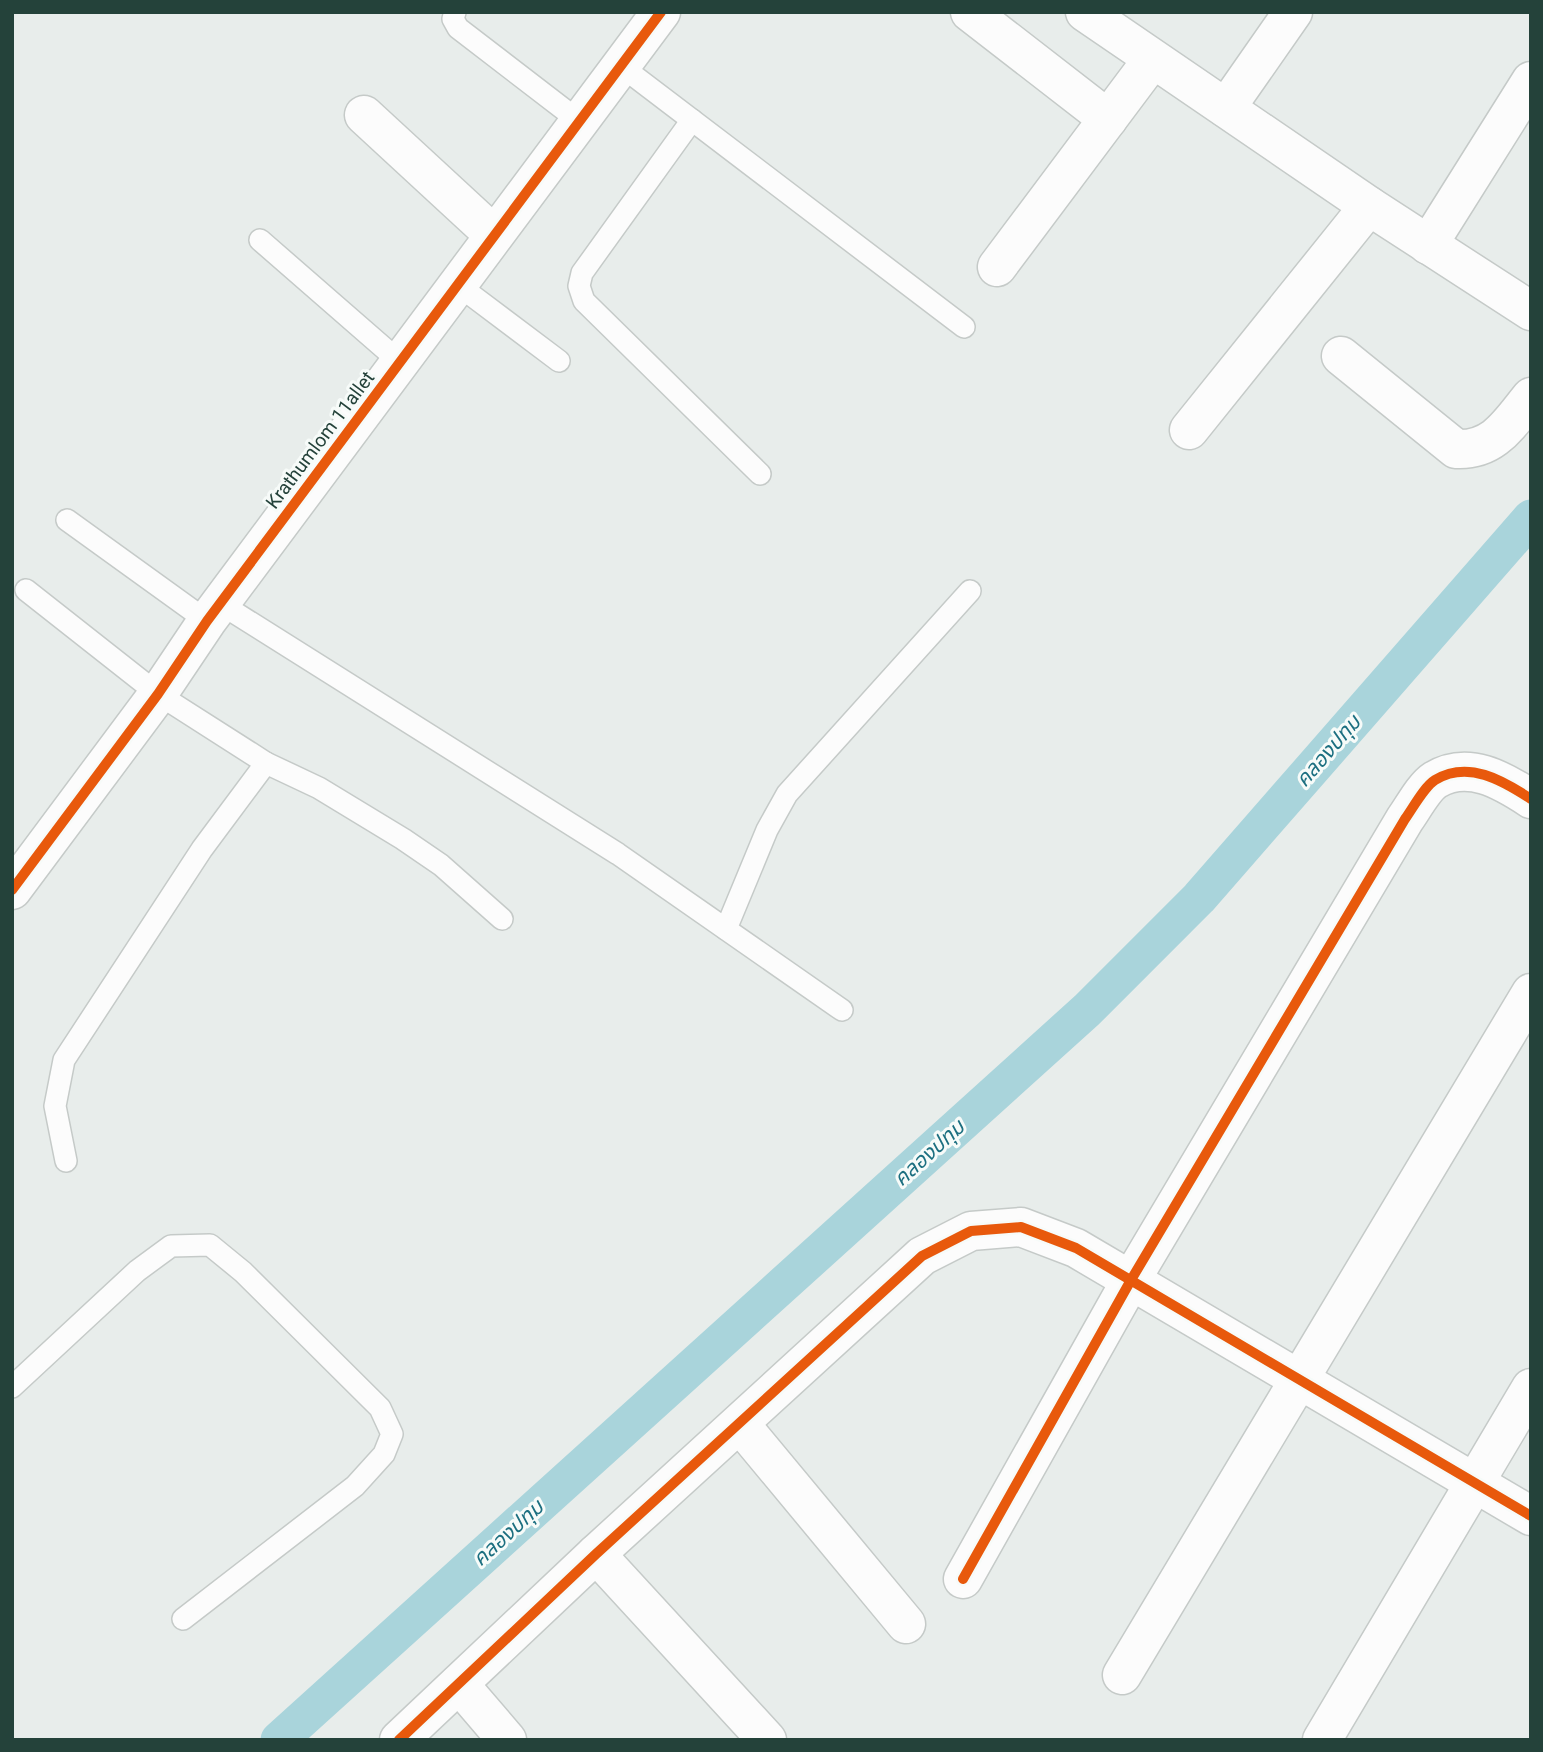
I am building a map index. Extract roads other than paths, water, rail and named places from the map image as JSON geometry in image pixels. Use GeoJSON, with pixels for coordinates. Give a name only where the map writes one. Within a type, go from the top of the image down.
{"type":"FeatureCollection","features":[{"type":"Feature","properties":{"kind":"street","name":"Krathumlom 11allet"},"geometry":{"type":"LineString","coordinates":[[12,890],[158,694],[214,613],[661,12]]}},
{"type":"Feature","properties":{"kind":"street"},"geometry":{"type":"LineString","coordinates":[[970,12],[1108,119]]}},
{"type":"Feature","properties":{"kind":"street"},"geometry":{"type":"LineString","coordinates":[[1085,12],[1369,206],[1531,311]]}},
{"type":"Feature","properties":{"kind":"street"},"geometry":{"type":"LineString","coordinates":[[1226,108],[1293,12]]}},
{"type":"Feature","properties":{"kind":"street"},"geometry":{"type":"LineString","coordinates":[[997,267],[1152,60]]}},
{"type":"Feature","properties":{"kind":"street"},"geometry":{"type":"LineString","coordinates":[[1428,245],[1531,81]]}},
{"type":"Feature","properties":{"kind":"street"},"geometry":{"type":"LineString","coordinates":[[364,115],[494,235]]}},
{"type":"Feature","properties":{"kind":"street"},"geometry":{"type":"LineString","coordinates":[[1189,430],[1369,206]]}},
{"type":"Feature","properties":{"kind":"street"},"geometry":{"type":"LineString","coordinates":[[1341,356],[1456,449],[1472,450],[1485,446],[1500,435],[1531,397]]}},
{"type":"Feature","properties":{"kind":"street"},"geometry":{"type":"LineString","coordinates":[[963,1579],[1131,1280],[1405,819],[1433,780],[1464,770],[1500,779],[1531,799]]}},
{"type":"Feature","properties":{"kind":"street"},"geometry":{"type":"LineString","coordinates":[[1122,1675],[1531,993]]}},
{"type":"Feature","properties":{"kind":"street"},"geometry":{"type":"LineString","coordinates":[[399,1740],[596,1553],[922,1256],[971,1231],[1021,1227],[1076,1248],[1531,1516]]}},
{"type":"Feature","properties":{"kind":"street"},"geometry":{"type":"LineString","coordinates":[[1322,1740],[1531,1388]]}},
{"type":"Feature","properties":{"kind":"street"},"geometry":{"type":"LineString","coordinates":[[740,1424],[906,1624]]}},
{"type":"Feature","properties":{"kind":"street"},"geometry":{"type":"LineString","coordinates":[[596,1553],[767,1740]]}},
{"type":"Feature","properties":{"kind":"street"},"geometry":{"type":"LineString","coordinates":[[459,1684],[506,1740]]}},
{"type":"Feature","properties":{"kind":"lane"},"geometry":{"type":"LineString","coordinates":[[455,12],[453,19],[458,28],[579,121]]}},
{"type":"Feature","properties":{"kind":"lane"},"geometry":{"type":"LineString","coordinates":[[621,66],[964,327]]}},
{"type":"Feature","properties":{"kind":"lane"},"geometry":{"type":"LineString","coordinates":[[692,120],[582,273],[579,286],[584,301],[760,474]]}},
{"type":"Feature","properties":{"kind":"lane"},"geometry":{"type":"LineString","coordinates":[[260,240],[400,362]]}},
{"type":"Feature","properties":{"kind":"lane"},"geometry":{"type":"LineString","coordinates":[[457,285],[559,361]]}},
{"type":"Feature","properties":{"kind":"lane"},"geometry":{"type":"LineString","coordinates":[[67,520],[214,613],[618,853],[842,1010]]}},
{"type":"Feature","properties":{"kind":"lane"},"geometry":{"type":"LineString","coordinates":[[26,590],[158,694],[266,762],[319,788],[403,839],[441,865],[502,919]]}},
{"type":"Feature","properties":{"kind":"lane"},"geometry":{"type":"LineString","coordinates":[[726,929],[753,870],[767,830],[787,794],[970,591]]}},
{"type":"Feature","properties":{"kind":"lane"},"geometry":{"type":"LineString","coordinates":[[66,1161],[55,1106],[64,1060],[202,849],[266,762]]}},
{"type":"Feature","properties":{"kind":"lane"},"geometry":{"type":"LineString","coordinates":[[12,1387],[137,1271],[172,1246],[210,1245],[243,1272],[380,1408],[392,1434],[384,1454],[355,1486],[183,1619]]}},
{"type":"Feature","properties":{"kind":"waterway","name":"คลองปทุม"},"geometry":{"type":"LineString","coordinates":[[279,1740],[1087,1010],[1199,898],[1531,518]]}}]}
